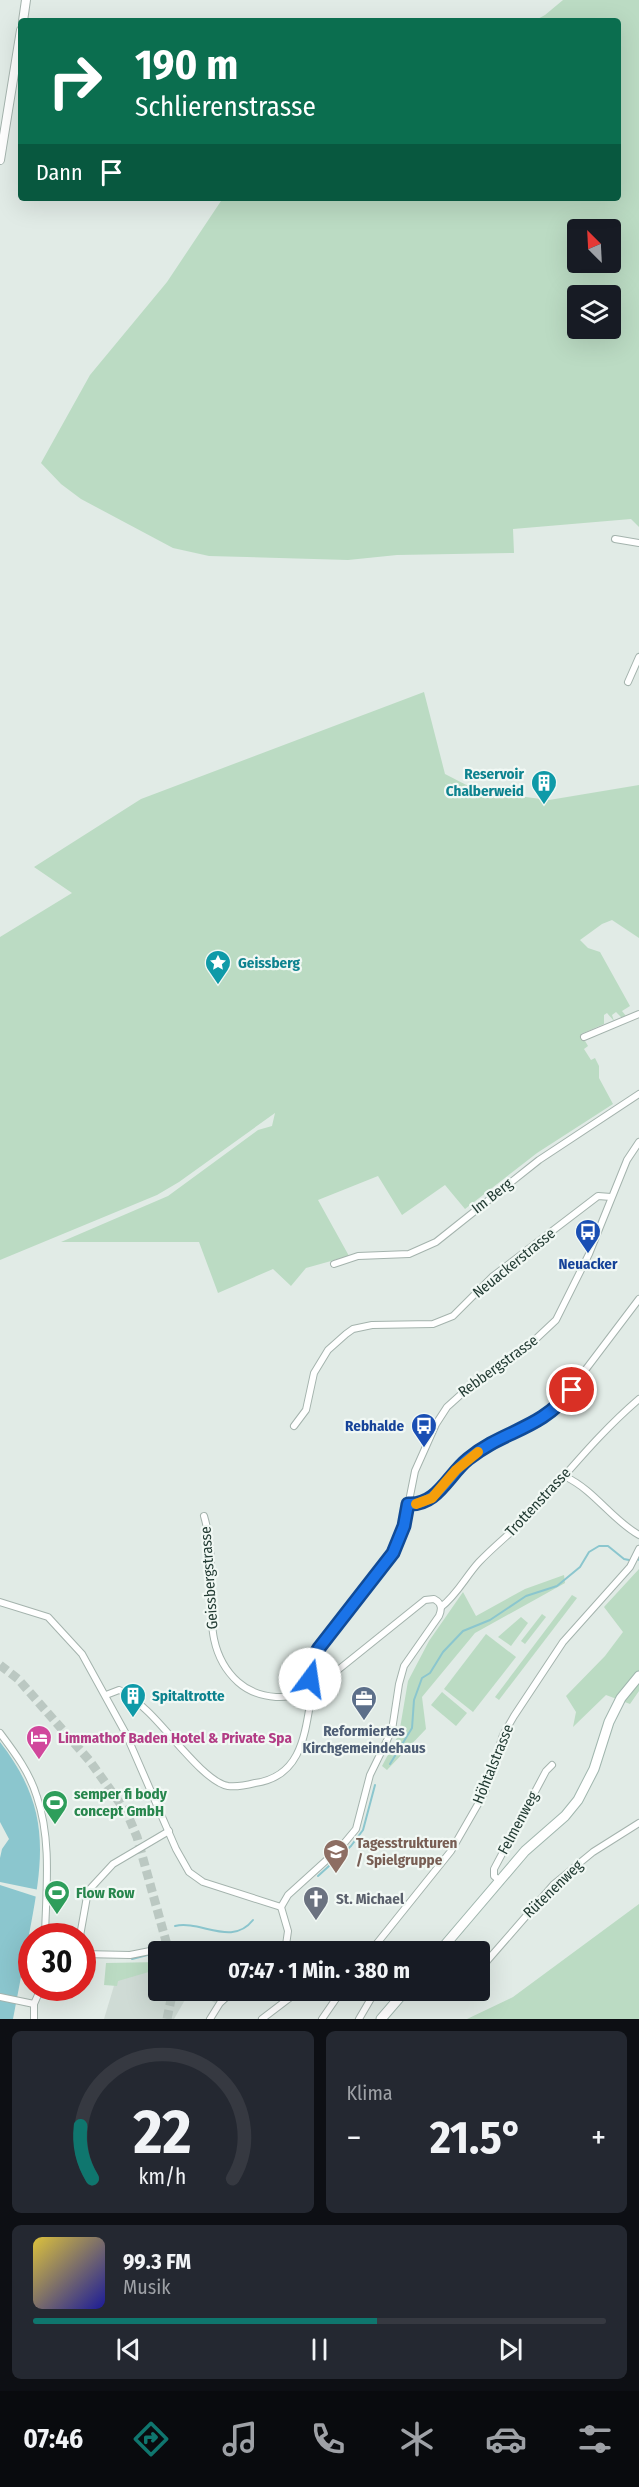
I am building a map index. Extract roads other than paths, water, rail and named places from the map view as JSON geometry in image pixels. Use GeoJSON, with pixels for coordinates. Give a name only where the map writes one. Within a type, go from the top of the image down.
{"type":"FeatureCollection","features":[{"type":"Feature","properties":{"kind":"main road"},"geometry":{"type":"LineString","coordinates":[[448,1941],[525,1851],[565,1816],[578,1800],[594,1769],[609,1722],[621,1698],[639,1676]]}},
{"type":"Feature","properties":{"kind":"main road"},"geometry":{"type":"LineString","coordinates":[[381,2019],[397,2001]]}},
{"type":"Feature","properties":{"kind":"street"},"geometry":{"type":"LineString","coordinates":[[23,18],[26,0]]}},
{"type":"Feature","properties":{"kind":"street"},"geometry":{"type":"LineString","coordinates":[[0,160],[18,49]]}},
{"type":"Feature","properties":{"kind":"street"},"geometry":{"type":"LineString","coordinates":[[615,539],[639,543]]}},
{"type":"Feature","properties":{"kind":"street"},"geometry":{"type":"LineString","coordinates":[[628,682],[639,657]]}},
{"type":"Feature","properties":{"kind":"street"},"geometry":{"type":"LineString","coordinates":[[584,1037],[639,1014]]}},
{"type":"Feature","properties":{"kind":"street","name":"Im Berg"},"geometry":{"type":"LineString","coordinates":[[334,1264],[357,1256],[409,1254],[436,1242],[539,1160],[639,1094]]}},
{"type":"Feature","properties":{"kind":"street","name":"Rebbergstrasse"},"geometry":{"type":"LineString","coordinates":[[106,1695],[116,1690],[127,1694],[160,1722],[213,1780],[228,1786],[270,1781],[289,1768],[298,1754],[312,1681],[308,1673],[309,1665],[319,1648],[393,1553],[404,1526],[412,1480],[424,1449],[449,1404],[467,1389],[509,1363],[539,1338],[556,1320],[584,1264],[627,1160],[639,1142]]}},
{"type":"Feature","properties":{"kind":"street","name":"Neuackerstrasse"},"geometry":{"type":"LineString","coordinates":[[294,1426],[306,1410],[314,1373],[328,1350],[346,1334],[353,1329],[372,1325],[432,1324],[453,1316],[492,1277],[598,1196],[611,1197]]}},
{"type":"Feature","properties":{"kind":"street"},"geometry":{"type":"LineString","coordinates":[[408,1504],[422,1504],[427,1501],[473,1455],[501,1438],[533,1425],[555,1410],[639,1299]]}},
{"type":"Feature","properties":{"kind":"street","name":"Trottenstrasse"},"geometry":{"type":"LineString","coordinates":[[441,1607],[478,1563],[566,1477],[582,1454],[607,1427],[639,1399]]}},
{"type":"Feature","properties":{"kind":"street"},"geometry":{"type":"LineString","coordinates":[[566,1477],[586,1489],[615,1519],[639,1535]]}},
{"type":"Feature","properties":{"kind":"street","name":"Geissbergstrasse"},"geometry":{"type":"LineString","coordinates":[[204,1516],[212,1568],[212,1633],[216,1650],[226,1668],[245,1687],[267,1696],[277,1697],[299,1693],[312,1681],[328,1678],[425,1600],[434,1599],[441,1607]]}},
{"type":"Feature","properties":{"kind":"street","name":"Höhtalstrasse"},"geometry":{"type":"LineString","coordinates":[[377,1941],[451,1851],[485,1792],[503,1735],[563,1642],[630,1567],[639,1549]]}},
{"type":"Feature","properties":{"kind":"street"},"geometry":{"type":"LineString","coordinates":[[0,1602],[44,1615],[53,1620],[82,1654],[141,1764],[181,1859],[194,1876],[222,1889],[281,1907]]}},
{"type":"Feature","properties":{"kind":"street"},"geometry":{"type":"LineString","coordinates":[[287,1941],[288,1931],[281,1907],[288,1895],[341,1847],[356,1829],[370,1775],[392,1730],[404,1666],[439,1616],[441,1607]]}},
{"type":"Feature","properties":{"kind":"street"},"geometry":{"type":"LineString","coordinates":[[0,1733],[20,1760],[31,1782],[42,1818],[46,1842],[45,1923]]}},
{"type":"Feature","properties":{"kind":"street","name":"Felmenweg"},"geometry":{"type":"LineString","coordinates":[[500,1881],[494,1876],[494,1869],[546,1771],[552,1765]]}},
{"type":"Feature","properties":{"kind":"street","name":"Rütenenweg"},"geometry":{"type":"LineString","coordinates":[[490,1958],[554,1884],[593,1852],[639,1822]]}},
{"type":"Feature","properties":{"kind":"street"},"geometry":{"type":"LineString","coordinates":[[82,1923],[88,1891],[120,1859],[169,1831]]}},
{"type":"Feature","properties":{"kind":"street"},"geometry":{"type":"LineString","coordinates":[[96,1954],[130,1955],[148,1951]]}},
{"type":"Feature","properties":{"kind":"street"},"geometry":{"type":"LineString","coordinates":[[0,1997],[34,2004]]}},
{"type":"Feature","properties":{"kind":"street"},"geometry":{"type":"LineString","coordinates":[[34,2019],[35,2001]]}},
{"type":"Feature","properties":{"kind":"street"},"geometry":{"type":"LineString","coordinates":[[210,2019],[222,2001]]}},
{"type":"Feature","properties":{"kind":"street"},"geometry":{"type":"LineString","coordinates":[[262,2019],[286,2001]]}},
{"type":"Feature","properties":{"kind":"street"},"geometry":{"type":"LineString","coordinates":[[322,2019],[334,2001]]}},
{"type":"Feature","properties":{"kind":"street"},"geometry":{"type":"LineString","coordinates":[[359,2019],[370,2001]]}},
{"type":"Feature","properties":{"kind":"water"},"geometry":{"type":"Polygon","coordinates":[[[0,1742],[27,1786],[35,1807],[39,1828],[39,1873],[31,1923],[18,1923],[18,1992],[13,2019],[0,2019],[0,1858],[2,1849],[9,1839],[0,1822],[0,1742]]]}},
{"type":"Feature","properties":{"kind":"waterway"},"geometry":{"type":"LineString","coordinates":[[390,1764],[412,1728],[414,1700],[422,1678],[430,1673],[443,1652],[463,1631],[490,1620],[526,1596],[557,1586],[580,1567],[589,1552],[599,1546],[608,1546],[624,1559],[629,1560]]}},
{"type":"Feature","properties":{"kind":"waterway"},"geometry":{"type":"LineString","coordinates":[[318,1876],[351,1846],[363,1830],[375,1785]]}},
{"type":"Feature","properties":{"kind":"waterway"},"geometry":{"type":"LineString","coordinates":[[175,1926],[195,1926],[226,1932],[245,1928],[253,1920]]}},
{"type":"Feature","properties":{"kind":"waterway"},"geometry":{"type":"LineString","coordinates":[[132,1959],[148,1955]]}},
{"type":"Feature","properties":{"kind":"tunnel"},"geometry":{"type":"LineString","coordinates":[[0,1665],[18,1679],[89,1760],[127,1813],[137,1837],[166,1941]]}},
{"type":"Feature","properties":{"kind":"tunnel"},"geometry":{"type":"LineString","coordinates":[[167,2019],[171,2001]]}},
{"type":"Feature","properties":{"kind":"place","name":"Reservoir Chalberweid"},"geometry":{"type":"Point","coordinates":[544,806]}},
{"type":"Feature","properties":{"kind":"place","name":"Geissberg"},"geometry":{"type":"Point","coordinates":[218,986]}},
{"type":"Feature","properties":{"kind":"place","name":"Neuacker"},"geometry":{"type":"Point","coordinates":[588,1255]}},
{"type":"Feature","properties":{"kind":"place","name":"Rebhalde"},"geometry":{"type":"Point","coordinates":[424,1449]}},
{"type":"Feature","properties":{"kind":"place","name":"Spitaltrotte"},"geometry":{"type":"Point","coordinates":[133,1719]}},
{"type":"Feature","properties":{"kind":"place","name":"Reformiertes Kirchgemeindehaus"},"geometry":{"type":"Point","coordinates":[364,1722]}},
{"type":"Feature","properties":{"kind":"place","name":"Limmathof Baden Hotel & Private Spa"},"geometry":{"type":"Point","coordinates":[39,1761]}},
{"type":"Feature","properties":{"kind":"place","name":"semper fi body concept GmbH"},"geometry":{"type":"Point","coordinates":[55,1826]}},
{"type":"Feature","properties":{"kind":"place","name":"Tagesstrukturen / Spielgruppe"},"geometry":{"type":"Point","coordinates":[336,1875]}},
{"type":"Feature","properties":{"kind":"place","name":"Flow Row"},"geometry":{"type":"Point","coordinates":[57,1916]}},
{"type":"Feature","properties":{"kind":"place","name":"St. Michael"},"geometry":{"type":"Point","coordinates":[316,1922]}}]}
